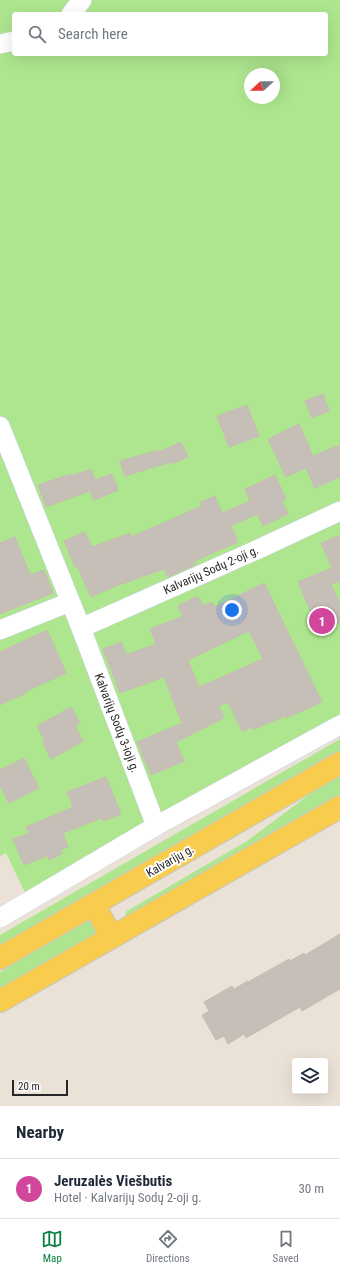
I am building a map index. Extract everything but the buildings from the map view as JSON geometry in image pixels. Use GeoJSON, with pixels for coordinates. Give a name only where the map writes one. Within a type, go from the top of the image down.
{"type":"FeatureCollection","features":[{"type":"Feature","properties":{"kind":"main road","name":"Kalvarijų g."},"geometry":{"type":"LineString","coordinates":[[0,958],[340,763]]}},
{"type":"Feature","properties":{"kind":"main road"},"geometry":{"type":"LineString","coordinates":[[0,1001],[340,807]]}},
{"type":"Feature","properties":{"kind":"main road"},"geometry":{"type":"LineString","coordinates":[[94,905],[112,937]]}},
{"type":"Feature","properties":{"kind":"street"},"geometry":{"type":"LineString","coordinates":[[73,12],[82,0]]}},
{"type":"Feature","properties":{"kind":"street"},"geometry":{"type":"LineString","coordinates":[[0,44],[12,41]]}},
{"type":"Feature","properties":{"kind":"street","name":"Kalvarijų Sodų 3-ioji g."},"geometry":{"type":"LineString","coordinates":[[0,426],[81,628],[156,826]]}},
{"type":"Feature","properties":{"kind":"street","name":"Kalvarijų Sodų 2-oji g."},"geometry":{"type":"LineString","coordinates":[[81,628],[340,511]]}},
{"type":"Feature","properties":{"kind":"street"},"geometry":{"type":"LineString","coordinates":[[0,630],[70,602]]}},
{"type":"Feature","properties":{"kind":"street"},"geometry":{"type":"LineString","coordinates":[[0,918],[156,826],[340,725]]}},
{"type":"Feature","properties":{"kind":"green space"},"geometry":{"type":"Polygon","coordinates":[[[0,0],[340,0],[340,714],[241,769],[27,897],[6,853],[0,856],[0,0]]]}},
{"type":"Feature","properties":{"kind":"green space"},"geometry":{"type":"Polygon","coordinates":[[[340,739],[340,751],[0,947],[0,935],[340,739]]]}},
{"type":"Feature","properties":{"kind":"green space"},"geometry":{"type":"Polygon","coordinates":[[[340,776],[340,794],[128,916],[125,914],[127,911],[247,841],[310,794],[340,776]]]}},
{"type":"Feature","properties":{"kind":"green space"},"geometry":{"type":"Polygon","coordinates":[[[89,920],[92,920],[100,929],[97,934],[0,990],[0,972],[89,920]]]}},
{"type":"Feature","properties":{"kind":"place","name":"Jeruzalės Viešbutis"},"geometry":{"type":"Point","coordinates":[322,621]}}]}
